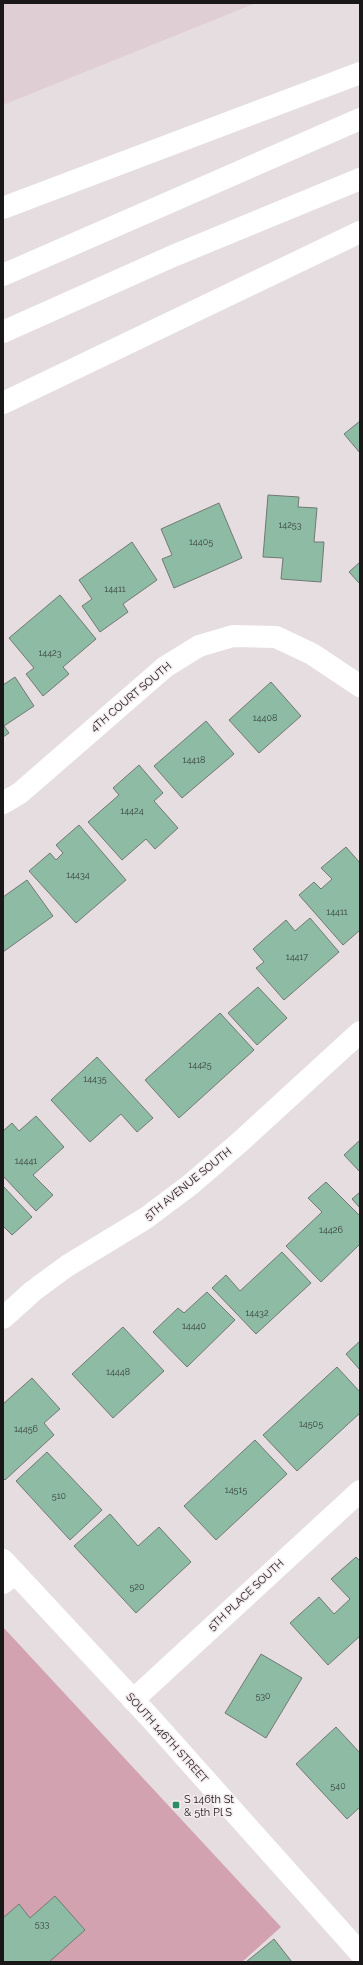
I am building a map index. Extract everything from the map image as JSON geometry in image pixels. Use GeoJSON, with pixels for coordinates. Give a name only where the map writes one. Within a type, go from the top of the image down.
{"type":"FeatureCollection","features":[{"type":"Feature","properties":{"kind":"main road"},"geometry":{"type":"LineString","coordinates":[[3,209],[360,72]]}},
{"type":"Feature","properties":{"kind":"main road"},"geometry":{"type":"LineString","coordinates":[[3,275],[360,119]]}},
{"type":"Feature","properties":{"kind":"main road"},"geometry":{"type":"LineString","coordinates":[[3,332],[173,256],[360,179]]}},
{"type":"Feature","properties":{"kind":"main road"},"geometry":{"type":"LineString","coordinates":[[3,403],[360,232]]}},
{"type":"Feature","properties":{"kind":"main road"},"geometry":{"type":"LineString","coordinates":[[3,419],[109,353]]}},
{"type":"Feature","properties":{"kind":"main road","name":"4TH COURT SOUTH"},"geometry":{"type":"LineString","coordinates":[[3,803],[20,793],[165,667],[199,646],[233,636],[276,637],[312,654],[360,686]]}},
{"type":"Feature","properties":{"kind":"main road","name":"5TH AVENUE SOUTH"},"geometry":{"type":"LineString","coordinates":[[3,1318],[33,1291],[67,1266],[146,1218],[190,1185],[240,1142],[360,1032]]}},
{"type":"Feature","properties":{"kind":"main road","name":"5TH PLACE SOUTH"},"geometry":{"type":"LineString","coordinates":[[133,1700],[360,1491]]}},
{"type":"Feature","properties":{"kind":"main road","name":"SOUTH 146TH STREET"},"geometry":{"type":"LineString","coordinates":[[7,1572],[133,1700],[360,1953]]}},
{"type":"Feature","properties":{"kind":"shaded area"},"geometry":{"type":"Polygon","coordinates":[[[3,3],[256,3],[3,105],[3,3]]]}},
{"type":"Feature","properties":{"kind":"shaded area"},"geometry":{"type":"Polygon","coordinates":[[[3,1627],[281,1927],[242,1962],[3,1962],[3,1627]]]}},
{"type":"Feature","properties":{"kind":"building"},"geometry":{"type":"Polygon","coordinates":[[[360,421],[360,453],[344,434],[360,421]]]}},
{"type":"Feature","properties":{"kind":"building"},"geometry":{"type":"Polygon","coordinates":[[[268,495],[299,497],[298,507],[317,508],[314,542],[324,542],[321,582],[281,579],[283,558],[263,557],[268,495]]]}},
{"type":"Feature","properties":{"kind":"building"},"geometry":{"type":"Polygon","coordinates":[[[219,503],[242,558],[174,588],[162,559],[172,555],[161,529],[219,503]]]}},
{"type":"Feature","properties":{"kind":"building"},"geometry":{"type":"Polygon","coordinates":[[[132,542],[157,580],[123,604],[128,612],[100,632],[82,606],[92,599],[79,580],[132,542]]]}},
{"type":"Feature","properties":{"kind":"building"},"geometry":{"type":"Polygon","coordinates":[[[360,562],[360,584],[349,572],[360,562]]]}},
{"type":"Feature","properties":{"kind":"building"},"geometry":{"type":"Polygon","coordinates":[[[60,595],[96,639],[63,667],[69,674],[43,696],[26,674],[34,668],[9,638],[60,595]]]}},
{"type":"Feature","properties":{"kind":"building"},"geometry":{"type":"Polygon","coordinates":[[[15,677],[34,706],[4,726],[9,733],[3,737],[3,685],[15,677]]]}},
{"type":"Feature","properties":{"kind":"building"},"geometry":{"type":"Polygon","coordinates":[[[271,682],[301,716],[259,753],[229,720],[271,682]]]}},
{"type":"Feature","properties":{"kind":"building"},"geometry":{"type":"Polygon","coordinates":[[[206,721],[234,754],[182,798],[154,766],[206,721]]]}},
{"type":"Feature","properties":{"kind":"building"},"geometry":{"type":"Polygon","coordinates":[[[139,765],[163,793],[154,801],[178,828],[155,849],[146,839],[122,860],[88,822],[119,795],[113,788],[139,765]]]}},
{"type":"Feature","properties":{"kind":"building"},"geometry":{"type":"Polygon","coordinates":[[[79,825],[126,880],[76,923],[29,871],[50,853],[56,860],[63,853],[56,845],[79,825]]]}},
{"type":"Feature","properties":{"kind":"building"},"geometry":{"type":"Polygon","coordinates":[[[346,847],[360,863],[360,930],[343,945],[299,895],[314,882],[321,889],[332,879],[321,868],[346,847]]]}},
{"type":"Feature","properties":{"kind":"building"},"geometry":{"type":"Polygon","coordinates":[[[27,880],[53,916],[3,952],[3,897],[27,880]]]}},
{"type":"Feature","properties":{"kind":"building"},"geometry":{"type":"Polygon","coordinates":[[[310,918],[339,952],[284,1000],[256,968],[264,962],[253,949],[286,920],[295,931],[310,918]]]}},
{"type":"Feature","properties":{"kind":"building"},"geometry":{"type":"Polygon","coordinates":[[[258,987],[287,1018],[257,1045],[228,1013],[258,987]]]}},
{"type":"Feature","properties":{"kind":"building"},"geometry":{"type":"Polygon","coordinates":[[[220,1013],[254,1050],[179,1118],[145,1080],[220,1013]]]}},
{"type":"Feature","properties":{"kind":"building"},"geometry":{"type":"Polygon","coordinates":[[[97,1057],[153,1118],[137,1132],[121,1114],[90,1142],[51,1100],[97,1057]]]}},
{"type":"Feature","properties":{"kind":"building"},"geometry":{"type":"Polygon","coordinates":[[[36,1116],[64,1147],[33,1175],[53,1195],[36,1211],[3,1176],[3,1131],[12,1123],[19,1131],[36,1116]]]}},
{"type":"Feature","properties":{"kind":"building"},"geometry":{"type":"Polygon","coordinates":[[[360,1140],[360,1172],[344,1155],[360,1140]]]}},
{"type":"Feature","properties":{"kind":"building"},"geometry":{"type":"Polygon","coordinates":[[[326,1182],[360,1216],[360,1244],[321,1282],[286,1246],[322,1212],[308,1198],[326,1182]]]}},
{"type":"Feature","properties":{"kind":"building"},"geometry":{"type":"Polygon","coordinates":[[[3,1186],[32,1217],[12,1235],[3,1226],[3,1186]]]}},
{"type":"Feature","properties":{"kind":"building"},"geometry":{"type":"Polygon","coordinates":[[[360,1192],[360,1208],[352,1199],[360,1192]]]}},
{"type":"Feature","properties":{"kind":"building"},"geometry":{"type":"Polygon","coordinates":[[[282,1252],[311,1283],[256,1334],[212,1288],[226,1275],[240,1291],[282,1252]]]}},
{"type":"Feature","properties":{"kind":"building"},"geometry":{"type":"Polygon","coordinates":[[[207,1292],[235,1320],[187,1367],[153,1332],[178,1308],[184,1313],[207,1292]]]}},
{"type":"Feature","properties":{"kind":"building"},"geometry":{"type":"Polygon","coordinates":[[[123,1327],[164,1371],[113,1418],[72,1374],[123,1327]]]}},
{"type":"Feature","properties":{"kind":"building"},"geometry":{"type":"Polygon","coordinates":[[[360,1341],[360,1370],[346,1354],[360,1341]]]}},
{"type":"Feature","properties":{"kind":"building"},"geometry":{"type":"Polygon","coordinates":[[[337,1367],[360,1392],[360,1413],[297,1471],[263,1435],[337,1367]]]}},
{"type":"Feature","properties":{"kind":"building"},"geometry":{"type":"Polygon","coordinates":[[[32,1378],[60,1409],[44,1423],[54,1435],[5,1480],[3,1478],[3,1404],[32,1378]]]}},
{"type":"Feature","properties":{"kind":"building"},"geometry":{"type":"Polygon","coordinates":[[[255,1440],[287,1474],[216,1540],[184,1506],[255,1440]]]}},
{"type":"Feature","properties":{"kind":"building"},"geometry":{"type":"Polygon","coordinates":[[[47,1452],[102,1510],[70,1540],[16,1481],[47,1452]]]}},
{"type":"Feature","properties":{"kind":"building"},"geometry":{"type":"Polygon","coordinates":[[[110,1514],[138,1546],[159,1527],[191,1562],[136,1613],[74,1546],[110,1514]]]}},
{"type":"Feature","properties":{"kind":"building"},"geometry":{"type":"Polygon","coordinates":[[[356,1557],[360,1561],[360,1636],[328,1665],[290,1623],[319,1597],[334,1614],[350,1599],[331,1579],[356,1557]]]}},
{"type":"Feature","properties":{"kind":"building"},"geometry":{"type":"Polygon","coordinates":[[[261,1654],[302,1678],[266,1738],[225,1713],[261,1654]]]}},
{"type":"Feature","properties":{"kind":"building"},"geometry":{"type":"Polygon","coordinates":[[[336,1727],[360,1753],[360,1807],[347,1819],[296,1764],[336,1727]]]}},
{"type":"Feature","properties":{"kind":"building"},"geometry":{"type":"Polygon","coordinates":[[[55,1896],[85,1930],[49,1962],[3,1962],[3,1918],[19,1904],[30,1918],[55,1896]]]}},
{"type":"Feature","properties":{"kind":"building"},"geometry":{"type":"Polygon","coordinates":[[[274,1939],[292,1962],[246,1962],[274,1939]]]}},
{"type":"Feature","properties":{"kind":"place","name":"S 146th St & 5th Pl S"},"geometry":{"type":"Point","coordinates":[176,1805]}}]}
